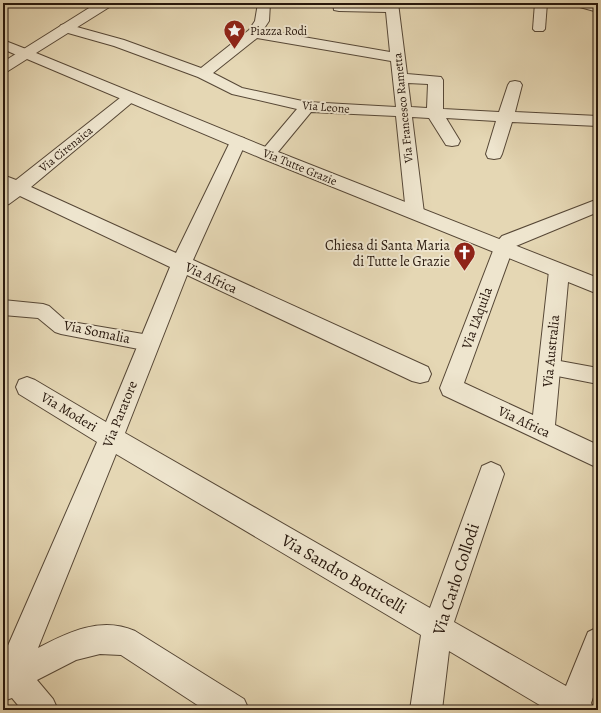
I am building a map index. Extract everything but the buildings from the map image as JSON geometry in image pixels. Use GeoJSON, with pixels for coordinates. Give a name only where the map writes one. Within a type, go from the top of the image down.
{"type":"FeatureCollection","features":[{"type":"Feature","properties":{"kind":"street"},"geometry":{"type":"LineString","coordinates":[[3,68],[106,3]]}},
{"type":"Feature","properties":{"kind":"street"},"geometry":{"type":"LineString","coordinates":[[203,74],[254,33],[262,21],[264,3]]}},
{"type":"Feature","properties":{"kind":"street"},"geometry":{"type":"LineString","coordinates":[[339,3],[339,7],[392,6]]}},
{"type":"Feature","properties":{"kind":"street"},"geometry":{"type":"LineString","coordinates":[[539,29],[541,3]]}},
{"type":"Feature","properties":{"kind":"street"},"geometry":{"type":"LineString","coordinates":[[581,3],[598,8]]}},
{"type":"Feature","properties":{"kind":"street","name":"Via Francesco Rametta"},"geometry":{"type":"LineString","coordinates":[[392,6],[415,213]]}},
{"type":"Feature","properties":{"kind":"street","name":"Via Leone"},"geometry":{"type":"LineString","coordinates":[[66,28],[119,43],[203,74],[237,91],[307,107],[598,121]]}},
{"type":"Feature","properties":{"kind":"street"},"geometry":{"type":"LineString","coordinates":[[254,33],[398,58]]}},
{"type":"Feature","properties":{"kind":"street","name":"Via Tutte Grazie"},"geometry":{"type":"LineString","coordinates":[[3,44],[267,154],[598,286]]}},
{"type":"Feature","properties":{"kind":"street"},"geometry":{"type":"LineString","coordinates":[[400,78],[436,80],[435,114],[452,141]]}},
{"type":"Feature","properties":{"kind":"street"},"geometry":{"type":"LineString","coordinates":[[494,154],[504,117],[515,85]]}},
{"type":"Feature","properties":{"kind":"street","name":"Via Cirenaica"},"geometry":{"type":"LineString","coordinates":[[3,200],[10,185],[130,97]]}},
{"type":"Feature","properties":{"kind":"street"},"geometry":{"type":"LineString","coordinates":[[267,154],[307,107]]}},
{"type":"Feature","properties":{"kind":"street","name":"Via Paratore"},"geometry":{"type":"LineString","coordinates":[[6,677],[111,438],[181,264],[238,142]]}},
{"type":"Feature","properties":{"kind":"street","name":"Via Africa"},"geometry":{"type":"LineString","coordinates":[[10,185],[420,374]]}},
{"type":"Feature","properties":{"kind":"street"},"geometry":{"type":"LineString","coordinates":[[503,248],[509,241],[598,205]]}},
{"type":"Feature","properties":{"kind":"street","name":"Via L'Aquila"},"geometry":{"type":"LineString","coordinates":[[451,388],[503,248]]}},
{"type":"Feature","properties":{"kind":"street","name":"Via Australia"},"geometry":{"type":"LineString","coordinates":[[543,431],[559,271]]}},
{"type":"Feature","properties":{"kind":"street","name":"Via Somalia"},"geometry":{"type":"LineString","coordinates":[[3,308],[4,306],[43,311],[61,327],[149,343]]}},
{"type":"Feature","properties":{"kind":"street"},"geometry":{"type":"LineString","coordinates":[[550,367],[598,376]]}},
{"type":"Feature","properties":{"kind":"street","name":"Via Moderi"},"geometry":{"type":"LineString","coordinates":[[26,387],[111,438]]}},
{"type":"Feature","properties":{"kind":"street","name":"Via Africa"},"geometry":{"type":"LineString","coordinates":[[451,388],[598,457]]}},
{"type":"Feature","properties":{"kind":"street","name":"Via Sandro Botticelli"},"geometry":{"type":"LineString","coordinates":[[111,438],[576,709]]}},
{"type":"Feature","properties":{"kind":"street","name":"Via Carlo Collodi"},"geometry":{"type":"LineString","coordinates":[[426,710],[437,628],[491,474]]}},
{"type":"Feature","properties":{"kind":"street"},"geometry":{"type":"LineString","coordinates":[[42,710],[6,677],[35,666],[71,646],[100,639],[125,641],[233,710]]}},
{"type":"Feature","properties":{"kind":"street"},"geometry":{"type":"LineString","coordinates":[[576,709],[598,642]]}},
{"type":"Feature","properties":{"kind":"place","name":"Piazza Rodi"},"geometry":{"type":"Point","coordinates":[234,50]}},
{"type":"Feature","properties":{"kind":"place","name":"Chiesa di Santa Maria di Tutte le Grazie"},"geometry":{"type":"Point","coordinates":[465,272]}}]}
